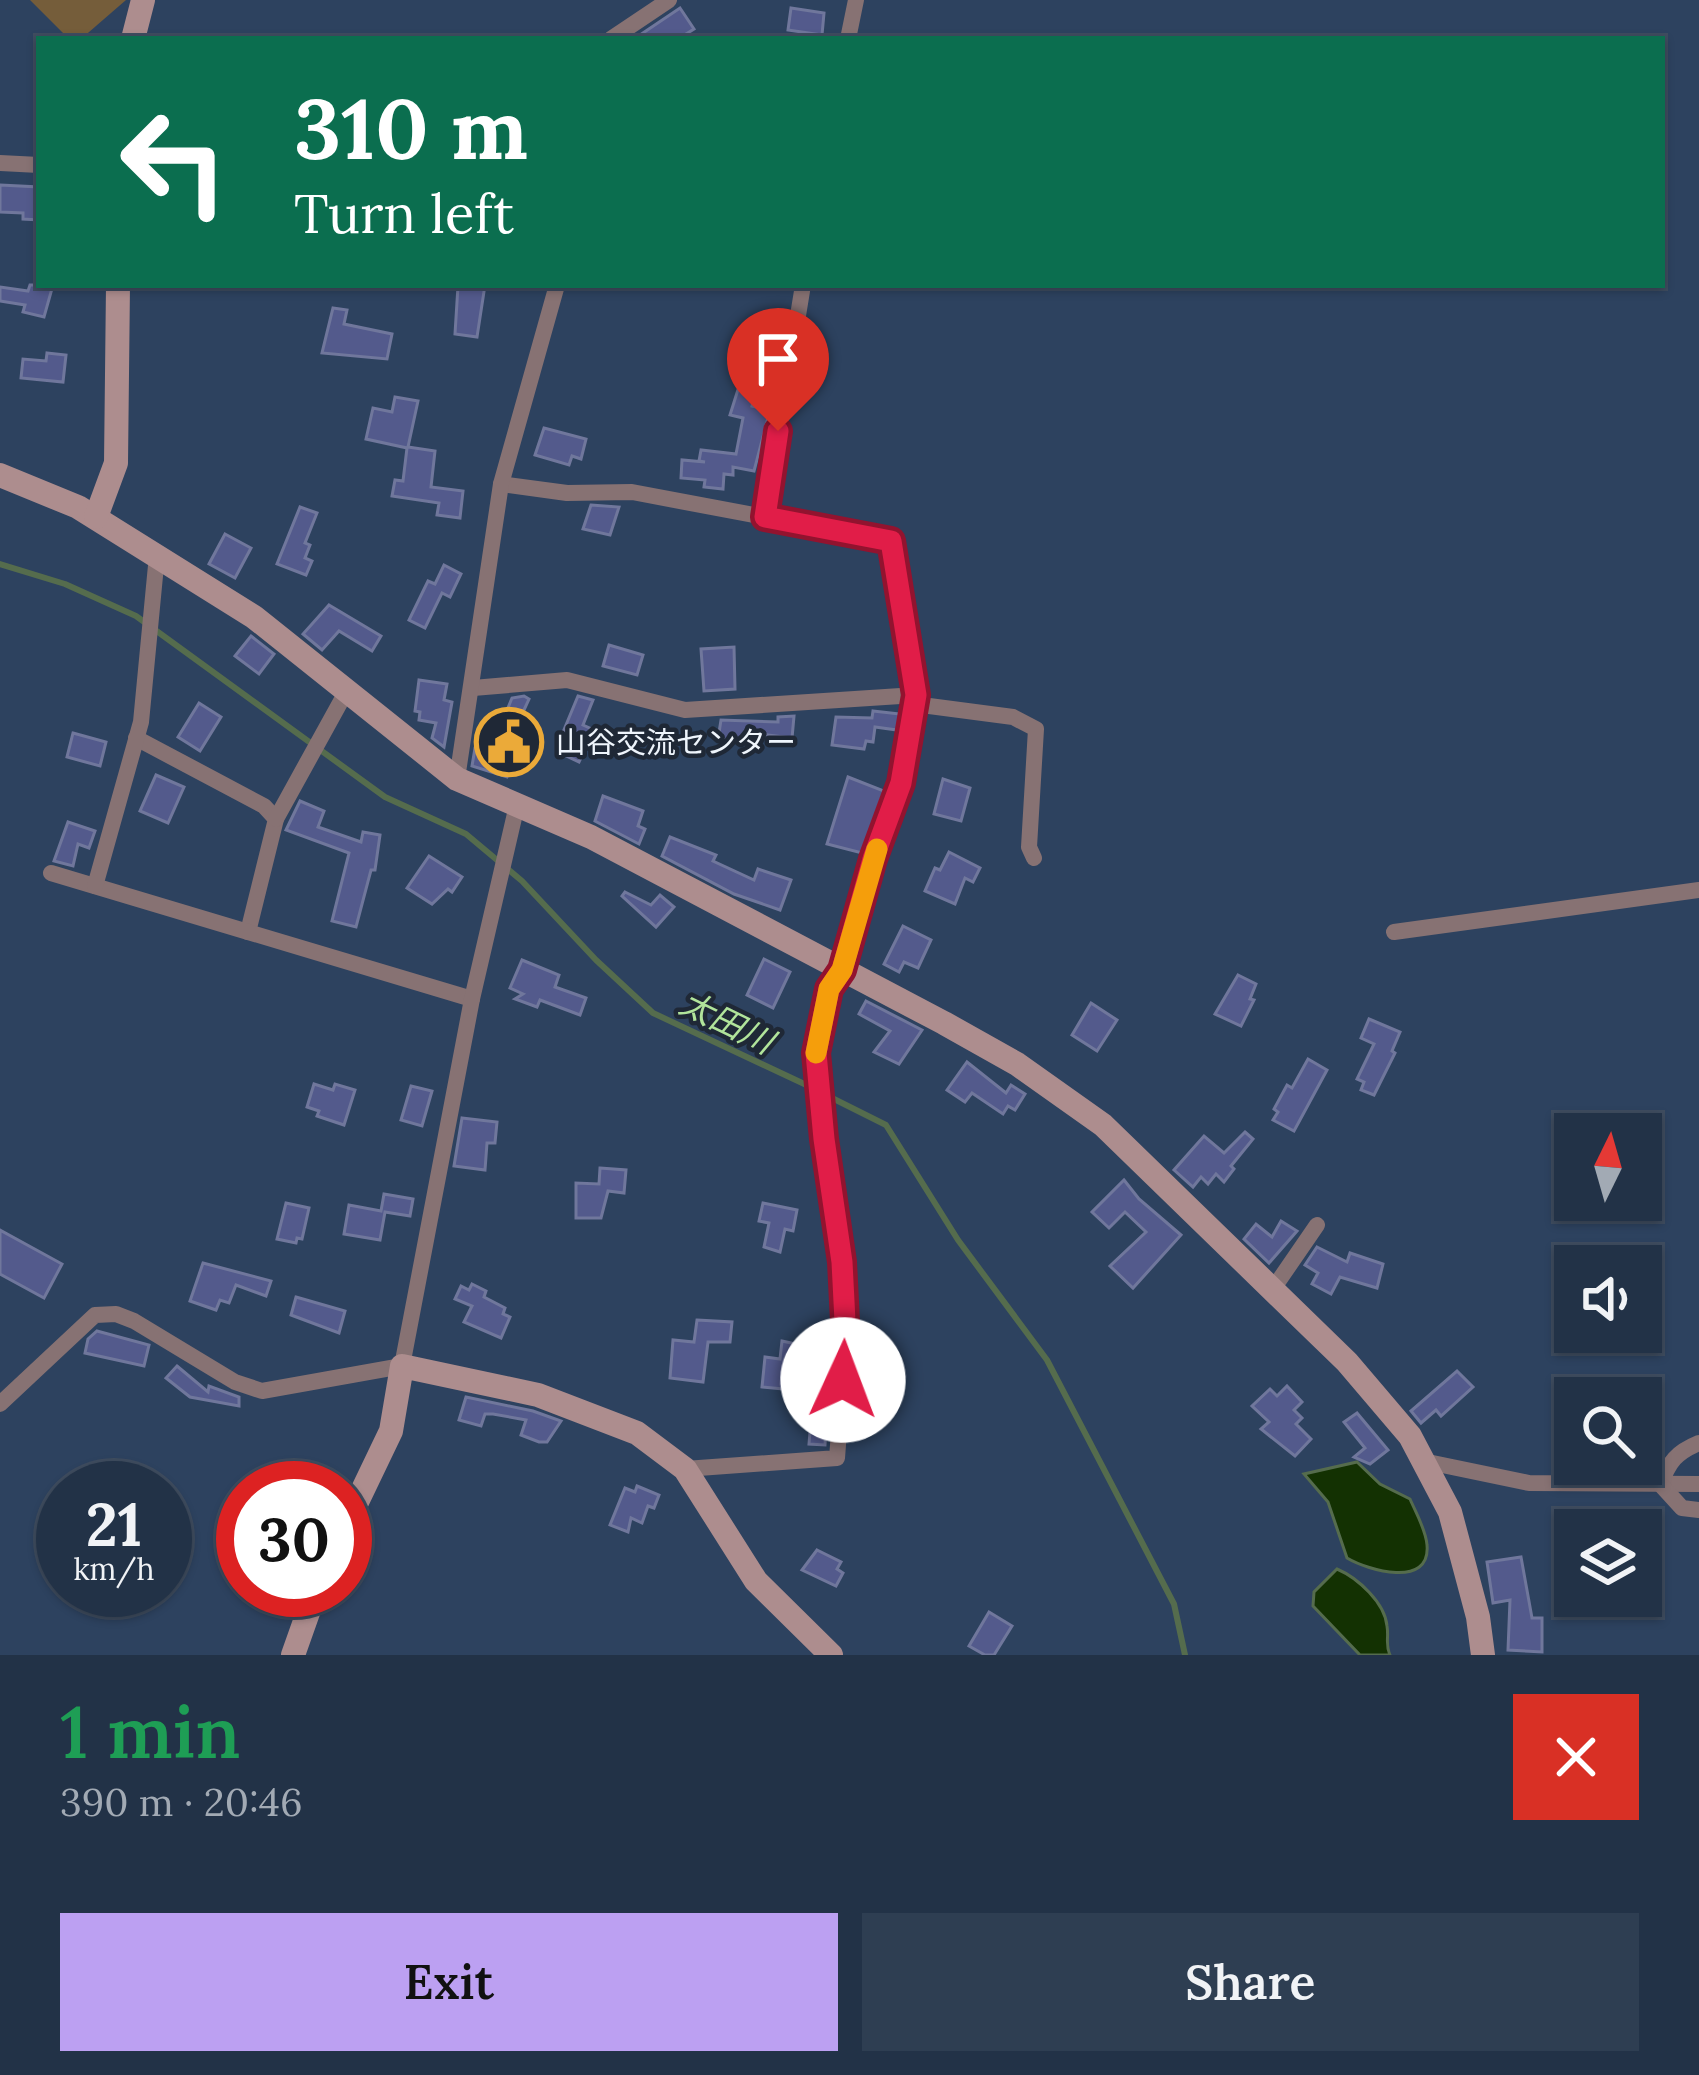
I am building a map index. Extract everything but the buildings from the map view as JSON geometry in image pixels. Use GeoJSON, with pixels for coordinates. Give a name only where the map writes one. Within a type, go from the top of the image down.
{"type":"FeatureCollection","features":[{"type":"Feature","properties":{"kind":"main road"},"geometry":{"type":"LineString","coordinates":[[134,36],[142,0]]}},
{"type":"Feature","properties":{"kind":"main road"},"geometry":{"type":"LineString","coordinates":[[96,517],[116,463],[118,288]]}},
{"type":"Feature","properties":{"kind":"main road"},"geometry":{"type":"LineString","coordinates":[[0,475],[96,517],[254,617],[457,778],[591,837],[1017,1064],[1103,1125],[1347,1362],[1410,1436],[1450,1512],[1478,1617],[1483,1655]]}},
{"type":"Feature","properties":{"kind":"main road"},"geometry":{"type":"LineString","coordinates":[[372,1471],[391,1431],[402,1366],[538,1395],[637,1433],[686,1469],[756,1581],[832,1655]]}},
{"type":"Feature","properties":{"kind":"main road"},"geometry":{"type":"LineString","coordinates":[[293,1655],[306,1617]]}},
{"type":"Feature","properties":{"kind":"street"},"geometry":{"type":"LineString","coordinates":[[615,36],[669,0]]}},
{"type":"Feature","properties":{"kind":"street"},"geometry":{"type":"LineString","coordinates":[[849,36],[856,0]]}},
{"type":"Feature","properties":{"kind":"street"},"geometry":{"type":"LineString","coordinates":[[0,163],[36,165]]}},
{"type":"Feature","properties":{"kind":"street"},"geometry":{"type":"LineString","coordinates":[[457,778],[501,484],[556,288]]}},
{"type":"Feature","properties":{"kind":"street"},"geometry":{"type":"LineString","coordinates":[[765,517],[802,288]]}},
{"type":"Feature","properties":{"kind":"street"},"geometry":{"type":"LineString","coordinates":[[501,484],[567,493],[632,492],[891,541],[915,699],[901,783],[873,859],[842,970],[829,989],[816,1053],[842,1262],[845,1322],[837,1458],[686,1469]]}},
{"type":"Feature","properties":{"kind":"street"},"geometry":{"type":"LineString","coordinates":[[95,886],[136,738],[157,556]]}},
{"type":"Feature","properties":{"kind":"street"},"geometry":{"type":"LineString","coordinates":[[473,688],[567,680],[685,710],[915,699],[1013,717],[1036,729],[1029,847],[1034,858]]}},
{"type":"Feature","properties":{"kind":"street"},"geometry":{"type":"LineString","coordinates":[[248,932],[276,819],[346,692]]}},
{"type":"Feature","properties":{"kind":"street"},"geometry":{"type":"LineString","coordinates":[[136,738],[264,806],[276,819]]}},
{"type":"Feature","properties":{"kind":"street"},"geometry":{"type":"LineString","coordinates":[[0,1404],[95,1315],[134,1321],[235,1382],[262,1390],[402,1366],[472,999],[517,805]]}},
{"type":"Feature","properties":{"kind":"street"},"geometry":{"type":"LineString","coordinates":[[51,873],[472,999]]}},
{"type":"Feature","properties":{"kind":"street"},"geometry":{"type":"LineString","coordinates":[[1394,932],[1699,890]]}},
{"type":"Feature","properties":{"kind":"street"},"geometry":{"type":"LineString","coordinates":[[1273,1289],[1317,1225]]}},
{"type":"Feature","properties":{"kind":"street"},"geometry":{"type":"LineString","coordinates":[[1662,1479],[1678,1452],[1699,1443]]}},
{"type":"Feature","properties":{"kind":"street"},"geometry":{"type":"LineString","coordinates":[[1423,1461],[1529,1483],[1554,1483]]}},
{"type":"Feature","properties":{"kind":"street"},"geometry":{"type":"LineString","coordinates":[[1662,1485],[1699,1484]]}},
{"type":"Feature","properties":{"kind":"street"},"geometry":{"type":"LineString","coordinates":[[1660,1485],[1682,1508],[1699,1510]]}},
{"type":"Feature","properties":{"kind":"shaded area"},"geometry":{"type":"Polygon","coordinates":[[[30,0],[126,0],[84,36],[66,36],[30,0]]]}},
{"type":"Feature","properties":{"kind":"shaded area"},"geometry":{"type":"Polygon","coordinates":[[[1357,1462],[1380,1484],[1410,1499],[1427,1545],[1426,1559],[1419,1567],[1409,1572],[1382,1571],[1347,1558],[1328,1502],[1304,1474],[1357,1462]]]}},
{"type":"Feature","properties":{"kind":"shaded area"},"geometry":{"type":"Polygon","coordinates":[[[1337,1569],[1376,1600],[1385,1617],[1390,1655],[1360,1655],[1313,1606],[1314,1592],[1337,1569]]]}},
{"type":"Feature","properties":{"kind":"waterway","name":"太田川"},"geometry":{"type":"LineString","coordinates":[[0,564],[65,584],[136,616],[385,797],[466,834],[522,881],[653,1013],[815,1089]]}},
{"type":"Feature","properties":{"kind":"waterway","name":"太田川"},"geometry":{"type":"LineString","coordinates":[[826,1095],[886,1125],[958,1240],[1047,1360],[1174,1604],[1185,1655]]}},
{"type":"Feature","properties":{"kind":"slow traffic"},"geometry":{"type":"LineString","coordinates":[[816,1053],[829,989],[842,970],[877,849]]}},
{"type":"Feature","properties":{"kind":"place","name":"山谷交流センター"},"geometry":{"type":"Point","coordinates":[509,742]}},
{"type":"Feature","properties":{"kind":"route"},"geometry":{"type":"LineString","coordinates":[[778,431],[765,517],[891,541],[916,695],[901,783],[873,859],[842,970],[829,989],[816,1053],[842,1262],[843,1380]]}}]}
